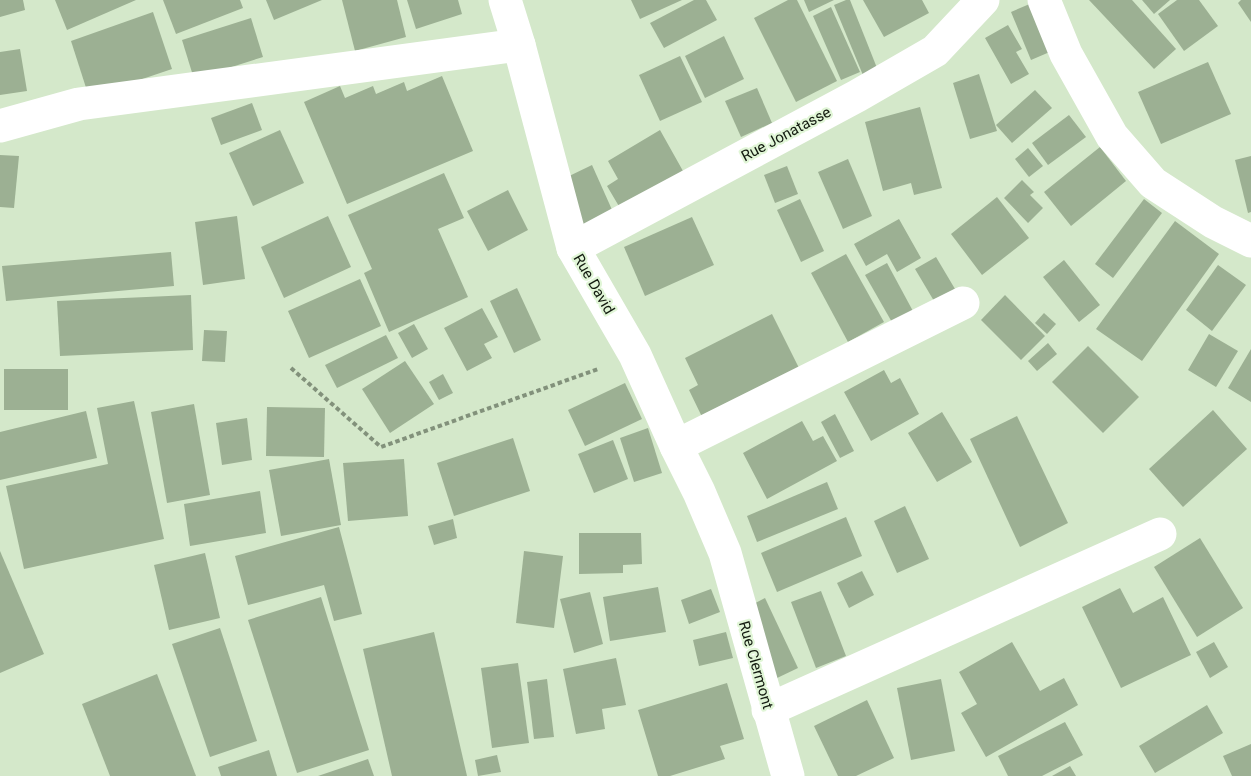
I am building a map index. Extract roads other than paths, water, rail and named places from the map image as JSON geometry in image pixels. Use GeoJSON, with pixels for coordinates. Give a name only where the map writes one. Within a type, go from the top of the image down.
{"type":"FeatureCollection","features":[{"type":"Feature","properties":{"kind":"street","name":"Rue David"},"geometry":{"type":"LineString","coordinates":[[505,0],[573,248],[635,355],[725,553]]}},
{"type":"Feature","properties":{"kind":"street","name":"Rue Jonatasse"},"geometry":{"type":"LineString","coordinates":[[573,248],[857,96],[935,51],[983,0]]}},
{"type":"Feature","properties":{"kind":"street"},"geometry":{"type":"LineString","coordinates":[[1044,0],[1066,54],[1112,136],[1153,183],[1213,222],[1251,241]]}},
{"type":"Feature","properties":{"kind":"street"},"geometry":{"type":"LineString","coordinates":[[0,126],[80,104],[519,45]]}},
{"type":"Feature","properties":{"kind":"street"},"geometry":{"type":"LineString","coordinates":[[676,446],[963,303]]}},
{"type":"Feature","properties":{"kind":"street"},"geometry":{"type":"LineString","coordinates":[[768,710],[1160,534]]}},
{"type":"Feature","properties":{"kind":"street","name":"Rue Clermont"},"geometry":{"type":"LineString","coordinates":[[725,553],[785,775]]}}]}
